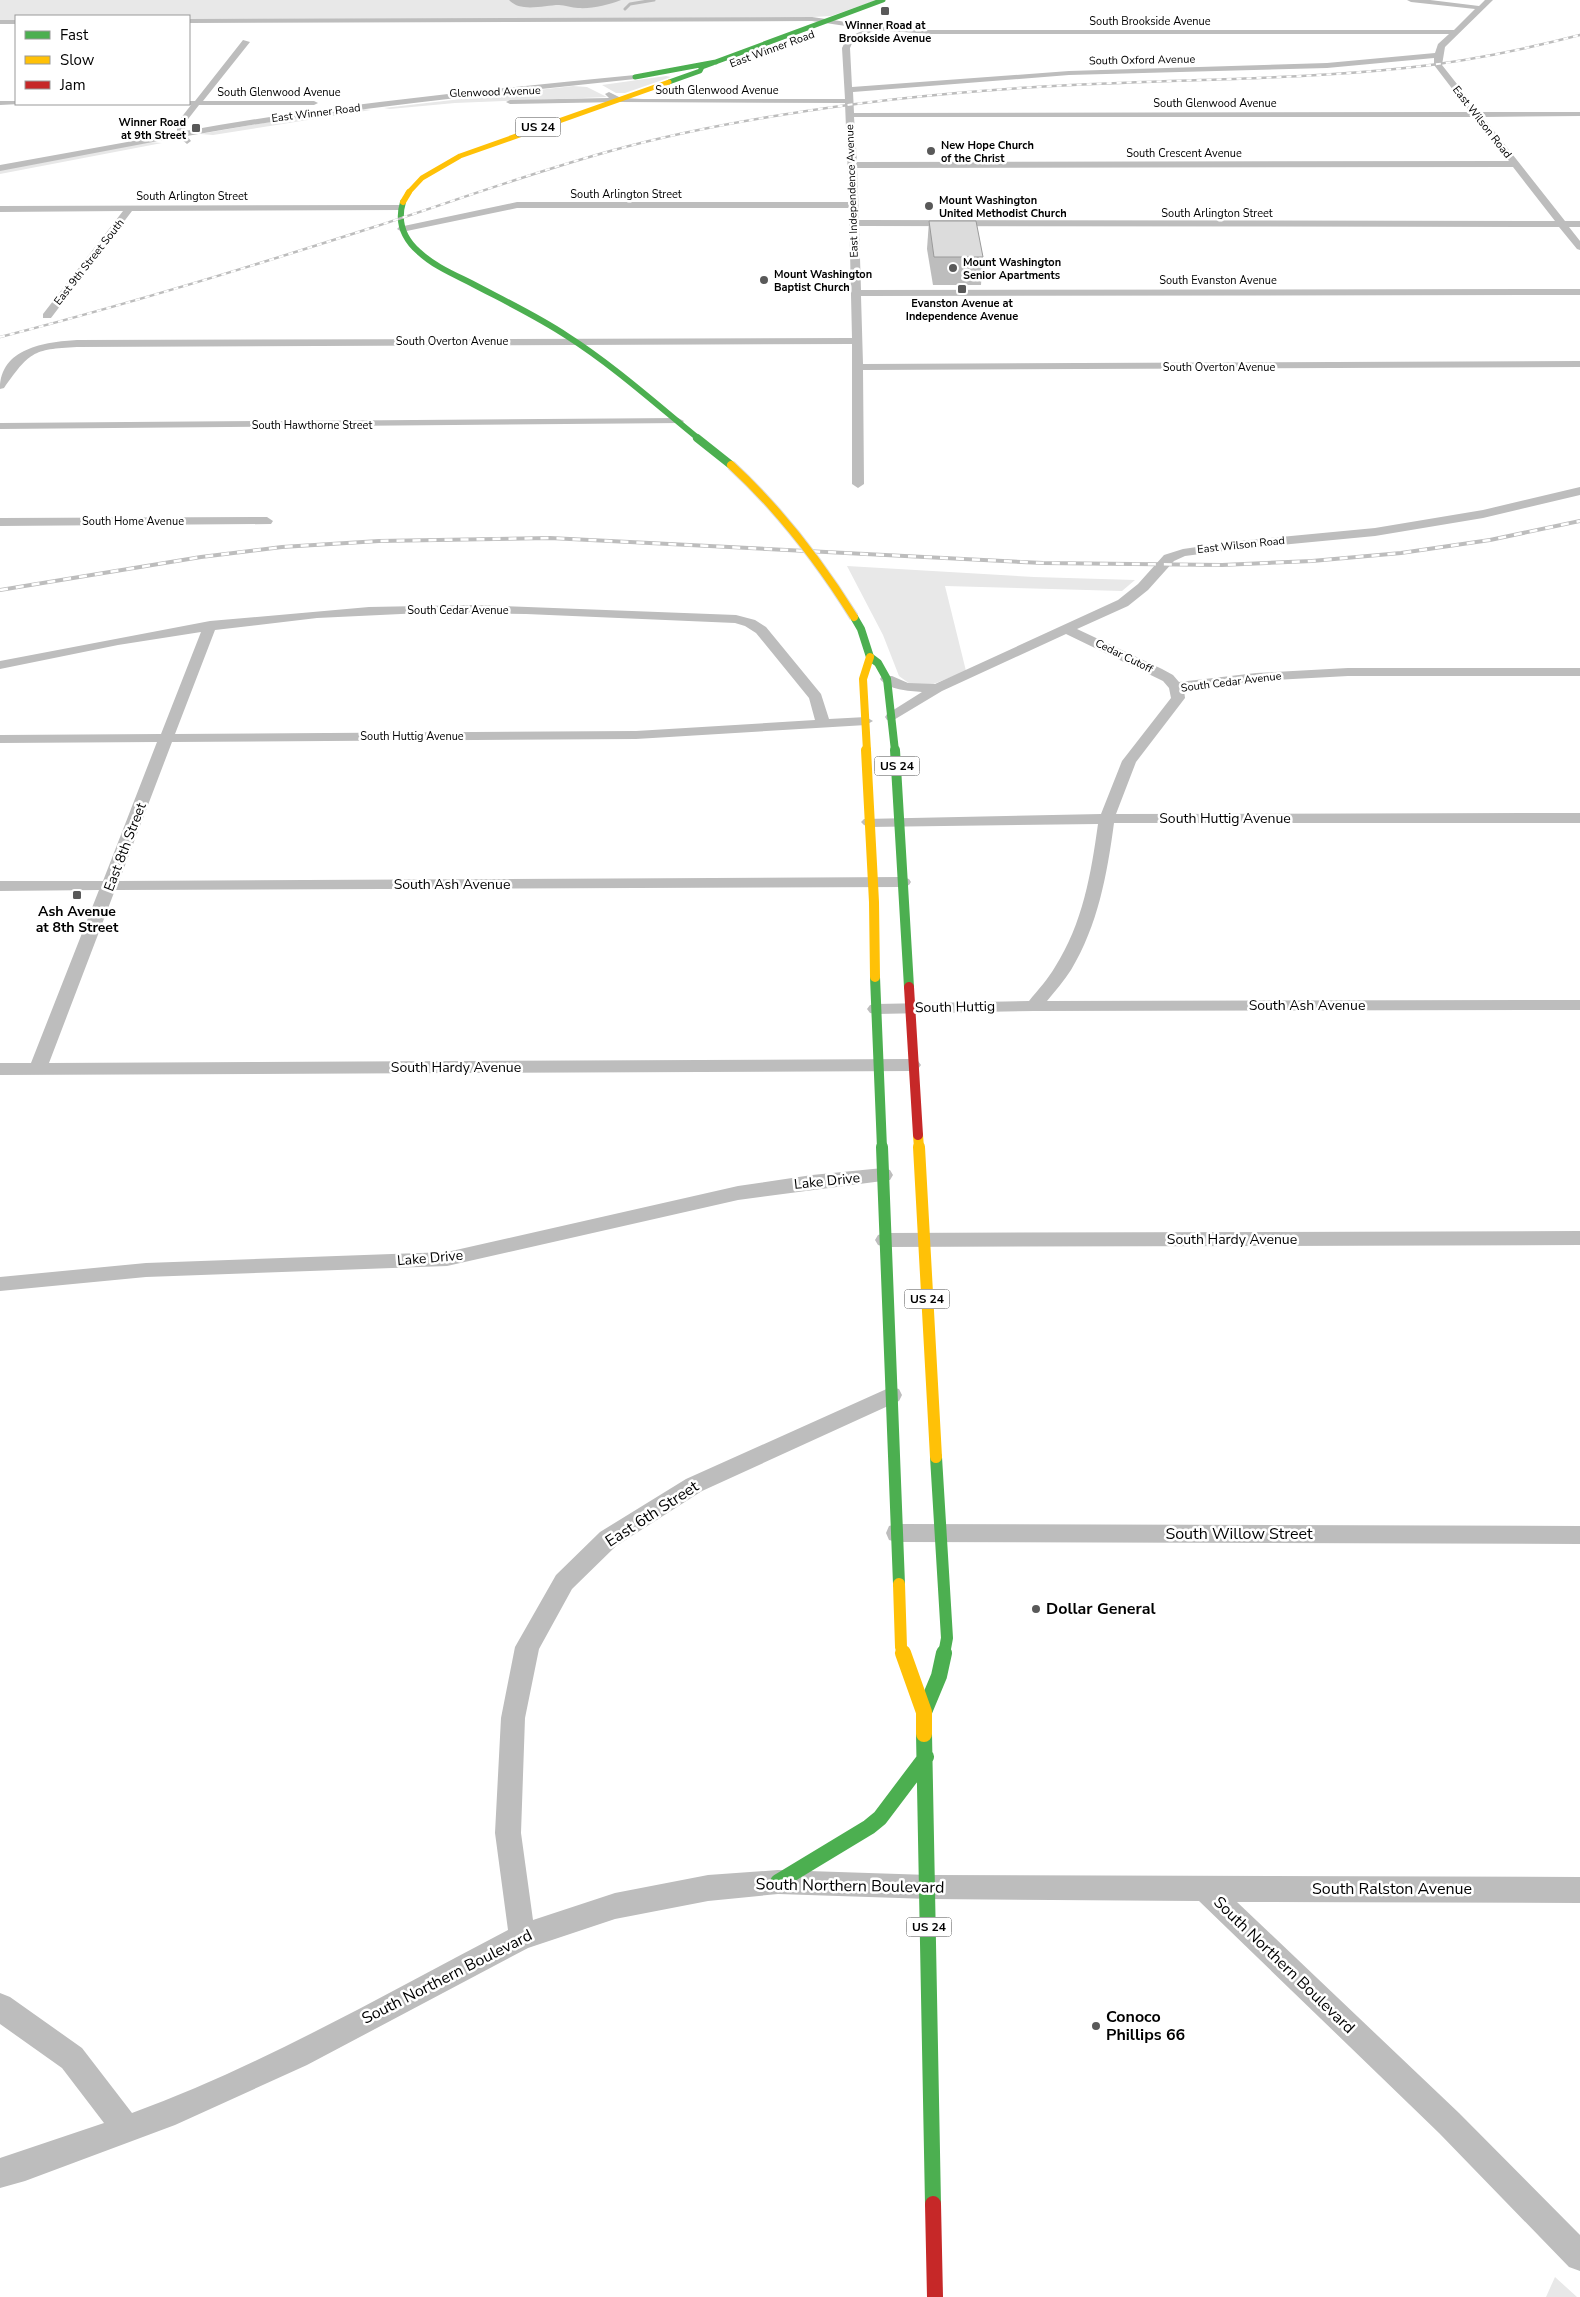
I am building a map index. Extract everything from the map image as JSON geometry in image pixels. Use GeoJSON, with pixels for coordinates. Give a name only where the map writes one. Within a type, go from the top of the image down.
{"type":"FeatureCollection","features":[{"type":"Feature","properties":{"kind":"main road","name":"East Winner Road"},"geometry":{"type":"LineString","coordinates":[[635,77],[716,62],[883,0]]}},
{"type":"Feature","properties":{"kind":"main road"},"geometry":{"type":"LineString","coordinates":[[839,32],[895,3]]}},
{"type":"Feature","properties":{"kind":"main road","name":"East Winner Road"},"geometry":{"type":"LineString","coordinates":[[635,77],[722,67],[816,33],[839,32]]}},
{"type":"Feature","properties":{"kind":"main road"},"geometry":{"type":"LineString","coordinates":[[748,50],[762,53]]}},
{"type":"Feature","properties":{"kind":"main road","name":"US 24"},"geometry":{"type":"LineString","coordinates":[[401,208],[408,193],[420,180],[447,162],[497,141],[700,71],[702,67],[716,62]]}},
{"type":"Feature","properties":{"kind":"main road"},"geometry":{"type":"LineString","coordinates":[[401,208],[400,220],[402,229]]}},
{"type":"Feature","properties":{"kind":"main road","name":"US 24"},"geometry":{"type":"LineString","coordinates":[[402,229],[415,249],[432,262],[533,315],[574,340],[646,406],[678,421],[767,498],[808,546],[861,629],[870,657],[884,671],[887,679],[892,717],[903,882],[912,1065],[912,1138],[923,1239],[927,1366],[946,1638],[945,1657],[939,1680],[924,1712]]}},
{"type":"Feature","properties":{"kind":"main road","name":"US 24"},"geometry":{"type":"LineString","coordinates":[[870,657],[863,679],[878,1065],[885,1138],[883,1175],[885,1240],[894,1366],[891,1395],[901,1646],[924,1712],[926,1757],[935,2297]]}},
{"type":"Feature","properties":{"kind":"main road"},"geometry":{"type":"LineString","coordinates":[[778,1882],[869,1827],[880,1818],[926,1757]]}},
{"type":"Feature","properties":{"kind":"street"},"geometry":{"type":"LineString","coordinates":[[1411,0],[1481,8]]}},
{"type":"Feature","properties":{"kind":"street"},"geometry":{"type":"LineString","coordinates":[[1438,55],[1441,46],[1488,0]]}},
{"type":"Feature","properties":{"kind":"street"},"geometry":{"type":"LineString","coordinates":[[190,21],[829,20]]}},
{"type":"Feature","properties":{"kind":"street","name":"South Brookside Avenue"},"geometry":{"type":"LineString","coordinates":[[829,20],[839,32],[874,28],[895,31],[931,32],[1457,32]]}},
{"type":"Feature","properties":{"kind":"street"},"geometry":{"type":"LineString","coordinates":[[0,22],[15,22]]}},
{"type":"Feature","properties":{"kind":"street"},"geometry":{"type":"LineString","coordinates":[[846,48],[850,40],[874,28]]}},
{"type":"Feature","properties":{"kind":"street"},"geometry":{"type":"LineString","coordinates":[[839,32],[846,48]]}},
{"type":"Feature","properties":{"kind":"street"},"geometry":{"type":"LineString","coordinates":[[184,138],[181,123],[192,103],[246,42]]}},
{"type":"Feature","properties":{"kind":"street","name":"East Independence Avenue"},"geometry":{"type":"LineString","coordinates":[[846,48],[855,223],[858,484]]}},
{"type":"Feature","properties":{"kind":"street","name":"South Oxford Avenue"},"geometry":{"type":"LineString","coordinates":[[848,90],[1060,73],[1291,68],[1385,62],[1438,55]]}},
{"type":"Feature","properties":{"kind":"street","name":"East Wilson Road"},"geometry":{"type":"LineString","coordinates":[[1438,55],[1437,61],[1441,70],[1580,247]]}},
{"type":"Feature","properties":{"kind":"street","name":"East Winner Road"},"geometry":{"type":"LineString","coordinates":[[0,176],[271,118],[376,108],[635,77]]}},
{"type":"Feature","properties":{"kind":"street","name":"South Glenwood Avenue"},"geometry":{"type":"LineString","coordinates":[[591,83],[620,100],[665,102],[848,101]]}},
{"type":"Feature","properties":{"kind":"street","name":"Glenwood Avenue"},"geometry":{"type":"LineString","coordinates":[[502,102],[620,100]]}},
{"type":"Feature","properties":{"kind":"street"},"geometry":{"type":"LineString","coordinates":[[0,103],[15,103]]}},
{"type":"Feature","properties":{"kind":"street","name":"South Glenwood Avenue"},"geometry":{"type":"LineString","coordinates":[[192,103],[328,103],[376,108]]}},
{"type":"Feature","properties":{"kind":"street","name":"Glenwood Avenue"},"geometry":{"type":"LineString","coordinates":[[376,108],[483,103]]}},
{"type":"Feature","properties":{"kind":"street","name":"East Winner Road"},"geometry":{"type":"LineString","coordinates":[[294,125],[376,108]]}},
{"type":"Feature","properties":{"kind":"street","name":"South Glenwood Avenue"},"geometry":{"type":"LineString","coordinates":[[850,115],[1580,114]]}},
{"type":"Feature","properties":{"kind":"street","name":"East Winner Road"},"geometry":{"type":"LineString","coordinates":[[0,168],[184,138],[255,131]]}},
{"type":"Feature","properties":{"kind":"street","name":"South Crescent Avenue"},"geometry":{"type":"LineString","coordinates":[[853,165],[1515,164]]}},
{"type":"Feature","properties":{"kind":"street","name":"South Arlington Street"},"geometry":{"type":"LineString","coordinates":[[402,229],[421,226],[476,211],[517,205],[854,205]]}},
{"type":"Feature","properties":{"kind":"street","name":"East 9th Street South"},"geometry":{"type":"LineString","coordinates":[[47,316],[130,208]]}},
{"type":"Feature","properties":{"kind":"street","name":"South Arlington Street"},"geometry":{"type":"LineString","coordinates":[[0,209],[401,208]]}},
{"type":"Feature","properties":{"kind":"street","name":"South Arlington Street"},"geometry":{"type":"LineString","coordinates":[[855,223],[1580,224]]}},
{"type":"Feature","properties":{"kind":"street","name":"South Evanston Avenue"},"geometry":{"type":"LineString","coordinates":[[855,293],[1580,292]]}},
{"type":"Feature","properties":{"kind":"street","name":"South Overton Avenue"},"geometry":{"type":"LineString","coordinates":[[0,386],[18,360],[27,354],[85,343],[574,340],[857,341]]}},
{"type":"Feature","properties":{"kind":"street","name":"South Overton Avenue"},"geometry":{"type":"LineString","coordinates":[[858,367],[1580,364]]}},
{"type":"Feature","properties":{"kind":"street"},"geometry":{"type":"LineString","coordinates":[[625,421],[646,406]]}},
{"type":"Feature","properties":{"kind":"street","name":"South Hawthorne Street"},"geometry":{"type":"LineString","coordinates":[[0,426],[678,421]]}},
{"type":"Feature","properties":{"kind":"street","name":"East Wilson Road"},"geometry":{"type":"LineString","coordinates":[[892,717],[937,688],[1124,603],[1143,587],[1169,558],[1183,553],[1231,546],[1375,532],[1483,514],[1580,491]]}},
{"type":"Feature","properties":{"kind":"street","name":"South Home Avenue"},"geometry":{"type":"LineString","coordinates":[[0,522],[267,520]]}},
{"type":"Feature","properties":{"kind":"street","name":"South Cedar Avenue"},"geometry":{"type":"LineString","coordinates":[[0,665],[95,644],[210,625],[318,614],[414,610],[588,612],[736,619],[750,623],[761,630],[816,697],[823,722]]}},
{"type":"Feature","properties":{"kind":"street","name":"East 8th Street"},"geometry":{"type":"LineString","coordinates":[[38,1069],[210,625]]}},
{"type":"Feature","properties":{"kind":"street","name":"Cedar Cutoff"},"geometry":{"type":"LineString","coordinates":[[1068,630],[1157,672],[1168,678],[1176,688]]}},
{"type":"Feature","properties":{"kind":"street","name":"South Cedar Avenue"},"geometry":{"type":"LineString","coordinates":[[1034,1006],[1063,969],[1086,922],[1099,875],[1107,818],[1129,761],[1178,698],[1176,688],[1256,677],[1348,672],[1580,672]]}},
{"type":"Feature","properties":{"kind":"street","name":"East Wilson Road"},"geometry":{"type":"LineString","coordinates":[[887,679],[906,687],[937,688]]}},
{"type":"Feature","properties":{"kind":"street"},"geometry":{"type":"LineString","coordinates":[[823,722],[866,721]]}},
{"type":"Feature","properties":{"kind":"street","name":"South Huttig Avenue"},"geometry":{"type":"LineString","coordinates":[[0,739],[636,734],[823,722]]}},
{"type":"Feature","properties":{"kind":"street","name":"South Huttig Avenue"},"geometry":{"type":"LineString","coordinates":[[869,822],[1107,818],[1580,818]]}},
{"type":"Feature","properties":{"kind":"street","name":"South Ash Avenue"},"geometry":{"type":"LineString","coordinates":[[0,886],[903,882]]}},
{"type":"Feature","properties":{"kind":"street","name":"South Ash Avenue"},"geometry":{"type":"LineString","coordinates":[[1034,1006],[1580,1005]]}},
{"type":"Feature","properties":{"kind":"street","name":"South Huttig"},"geometry":{"type":"LineString","coordinates":[[876,1009],[1034,1006]]}},
{"type":"Feature","properties":{"kind":"street","name":"South Hardy Avenue"},"geometry":{"type":"LineString","coordinates":[[0,1069],[912,1065]]}},
{"type":"Feature","properties":{"kind":"street","name":"Lake Drive"},"geometry":{"type":"LineString","coordinates":[[0,1284],[146,1270],[447,1259],[738,1193],[812,1182],[883,1175]]}},
{"type":"Feature","properties":{"kind":"street","name":"South Hardy Avenue"},"geometry":{"type":"LineString","coordinates":[[885,1240],[1580,1238]]}},
{"type":"Feature","properties":{"kind":"street","name":"East 6th Street"},"geometry":{"type":"LineString","coordinates":[[522,1936],[508,1833],[513,1718],[527,1647],[564,1582],[608,1539],[694,1485],[891,1395]]}},
{"type":"Feature","properties":{"kind":"street","name":"South Willow Street"},"geometry":{"type":"LineString","coordinates":[[897,1533],[1580,1535]]}},
{"type":"Feature","properties":{"kind":"street","name":"South Northern Boulevard"},"geometry":{"type":"LineString","coordinates":[[0,2173],[26,2166],[165,2115],[297,2055],[522,1936],[615,1906],[708,1888],[778,1882],[929,1887],[1204,1889],[1449,2123],[1580,2256]]}},
{"type":"Feature","properties":{"kind":"street","name":"South Ralston Avenue"},"geometry":{"type":"LineString","coordinates":[[1204,1889],[1580,1890]]}},
{"type":"Feature","properties":{"kind":"street"},"geometry":{"type":"LineString","coordinates":[[0,2007],[72,2058],[127,2129]]}},
{"type":"Feature","properties":{"kind":"shaded area"},"geometry":{"type":"Polygon","coordinates":[[[0,0],[877,0],[831,16],[794,18],[190,20],[190,15],[15,15],[15,20],[0,20],[0,0]]]}},
{"type":"Feature","properties":{"kind":"shaded area"},"geometry":{"type":"Polygon","coordinates":[[[509,0],[621,0],[600,6],[576,8],[559,5],[526,7],[514,4],[509,0]]]}},
{"type":"Feature","properties":{"kind":"shaded area"},"geometry":{"type":"Polygon","coordinates":[[[666,76],[671,77],[625,93],[616,93],[602,85],[666,76]]]}},
{"type":"Feature","properties":{"kind":"shaded area"},"geometry":{"type":"Polygon","coordinates":[[[573,86],[587,87],[607,97],[384,108],[573,86]]]}},
{"type":"Feature","properties":{"kind":"shaded area"},"geometry":{"type":"Polygon","coordinates":[[[363,109],[371,110],[213,135],[200,134],[298,117],[363,109]]]}},
{"type":"Feature","properties":{"kind":"shaded area"},"geometry":{"type":"Polygon","coordinates":[[[149,142],[162,143],[0,174],[0,170],[149,142]]]}},
{"type":"Feature","properties":{"kind":"shaded area"},"geometry":{"type":"Polygon","coordinates":[[[847,566],[1034,577],[1135,580],[1122,591],[945,586],[966,671],[926,687],[910,684],[899,676],[883,635],[847,566]]]}},
{"type":"Feature","properties":{"kind":"shaded area"},"geometry":{"type":"Polygon","coordinates":[[[1555,2277],[1577,2297],[1546,2297],[1555,2277]]]}},
{"type":"Feature","properties":{"kind":"building"},"geometry":{"type":"Polygon","coordinates":[[[929,221],[976,221],[983,257],[934,257],[929,221]]]}},
{"type":"Feature","properties":{"kind":"waterway"},"geometry":{"type":"LineString","coordinates":[[625,9],[630,4],[654,0]]}},
{"type":"Feature","properties":{"kind":"railway"},"geometry":{"type":"LineString","coordinates":[[0,337],[141,299],[234,271],[524,177],[614,150],[718,126],[853,104],[962,92],[1072,85],[1322,75],[1405,68],[1493,55],[1580,35]]}},
{"type":"Feature","properties":{"kind":"railway"},"geometry":{"type":"LineString","coordinates":[[0,590],[201,557],[282,547],[379,541],[550,538],[1043,563],[1222,565],[1312,561],[1401,553],[1490,540],[1580,521]]}},
{"type":"Feature","properties":{"kind":"traffic: fast"},"geometry":{"type":"LineString","coordinates":[[669,82],[700,71],[702,67],[883,0]]}},
{"type":"Feature","properties":{"kind":"traffic: fast"},"geometry":{"type":"LineString","coordinates":[[635,77],[716,62]]}},
{"type":"Feature","properties":{"kind":"traffic: fast"},"geometry":{"type":"LineString","coordinates":[[403,202],[400,212],[400,225],[404,235],[418,252],[438,266],[525,311],[568,336],[731,465]]}},
{"type":"Feature","properties":{"kind":"traffic: fast"},"geometry":{"type":"LineString","coordinates":[[854,617],[861,629],[870,657],[878,663],[887,679],[895,748],[909,987]]}},
{"type":"Feature","properties":{"kind":"traffic: fast"},"geometry":{"type":"LineString","coordinates":[[875,977],[899,1584]]}},
{"type":"Feature","properties":{"kind":"traffic: fast"},"geometry":{"type":"LineString","coordinates":[[924,1712],[939,1676],[947,1638],[936,1457]]}},
{"type":"Feature","properties":{"kind":"traffic: fast"},"geometry":{"type":"LineString","coordinates":[[924,1734],[933,2204]]}},
{"type":"Feature","properties":{"kind":"traffic: fast"},"geometry":{"type":"LineString","coordinates":[[778,1882],[869,1827],[880,1818],[926,1757]]}},
{"type":"Feature","properties":{"kind":"traffic: slow"},"geometry":{"type":"LineString","coordinates":[[403,202],[412,188],[422,178],[460,156],[669,82]]}},
{"type":"Feature","properties":{"kind":"traffic: slow"},"geometry":{"type":"LineString","coordinates":[[731,465],[783,517],[813,555],[854,617]]}},
{"type":"Feature","properties":{"kind":"traffic: slow"},"geometry":{"type":"LineString","coordinates":[[870,657],[863,679],[874,902],[875,977]]}},
{"type":"Feature","properties":{"kind":"traffic: slow"},"geometry":{"type":"LineString","coordinates":[[918,1135],[936,1457]]}},
{"type":"Feature","properties":{"kind":"traffic: slow"},"geometry":{"type":"LineString","coordinates":[[899,1584],[901,1647],[924,1712],[924,1734]]}},
{"type":"Feature","properties":{"kind":"traffic: jam"},"geometry":{"type":"LineString","coordinates":[[909,987],[918,1135]]}},
{"type":"Feature","properties":{"kind":"traffic: jam"},"geometry":{"type":"LineString","coordinates":[[933,2204],[935,2297]]}},
{"type":"Feature","properties":{"kind":"place","name":"Winner Road at Brookside Avenue"},"geometry":{"type":"Point","coordinates":[885,11]}},
{"type":"Feature","properties":{"kind":"place","name":"Winner Road at 9th Street"},"geometry":{"type":"Point","coordinates":[196,128]}},
{"type":"Feature","properties":{"kind":"place","name":"New Hope Church of the Christ"},"geometry":{"type":"Point","coordinates":[931,151]}},
{"type":"Feature","properties":{"kind":"place","name":"Mount Washington United Methodist Church"},"geometry":{"type":"Point","coordinates":[929,206]}},
{"type":"Feature","properties":{"kind":"place","name":"Mount Washington Senior Apartments"},"geometry":{"type":"Point","coordinates":[953,268]}},
{"type":"Feature","properties":{"kind":"place","name":"Mount Washington Baptist Church"},"geometry":{"type":"Point","coordinates":[764,280]}},
{"type":"Feature","properties":{"kind":"place","name":"Evanston Avenue at Independence Avenue"},"geometry":{"type":"Point","coordinates":[962,289]}},
{"type":"Feature","properties":{"kind":"place","name":"Ash Avenue at 8th Street"},"geometry":{"type":"Point","coordinates":[77,895]}},
{"type":"Feature","properties":{"kind":"place","name":"Dollar General"},"geometry":{"type":"Point","coordinates":[1036,1609]}},
{"type":"Feature","properties":{"kind":"place","name":"Conoco Phillips 66"},"geometry":{"type":"Point","coordinates":[1096,2026]}}]}
